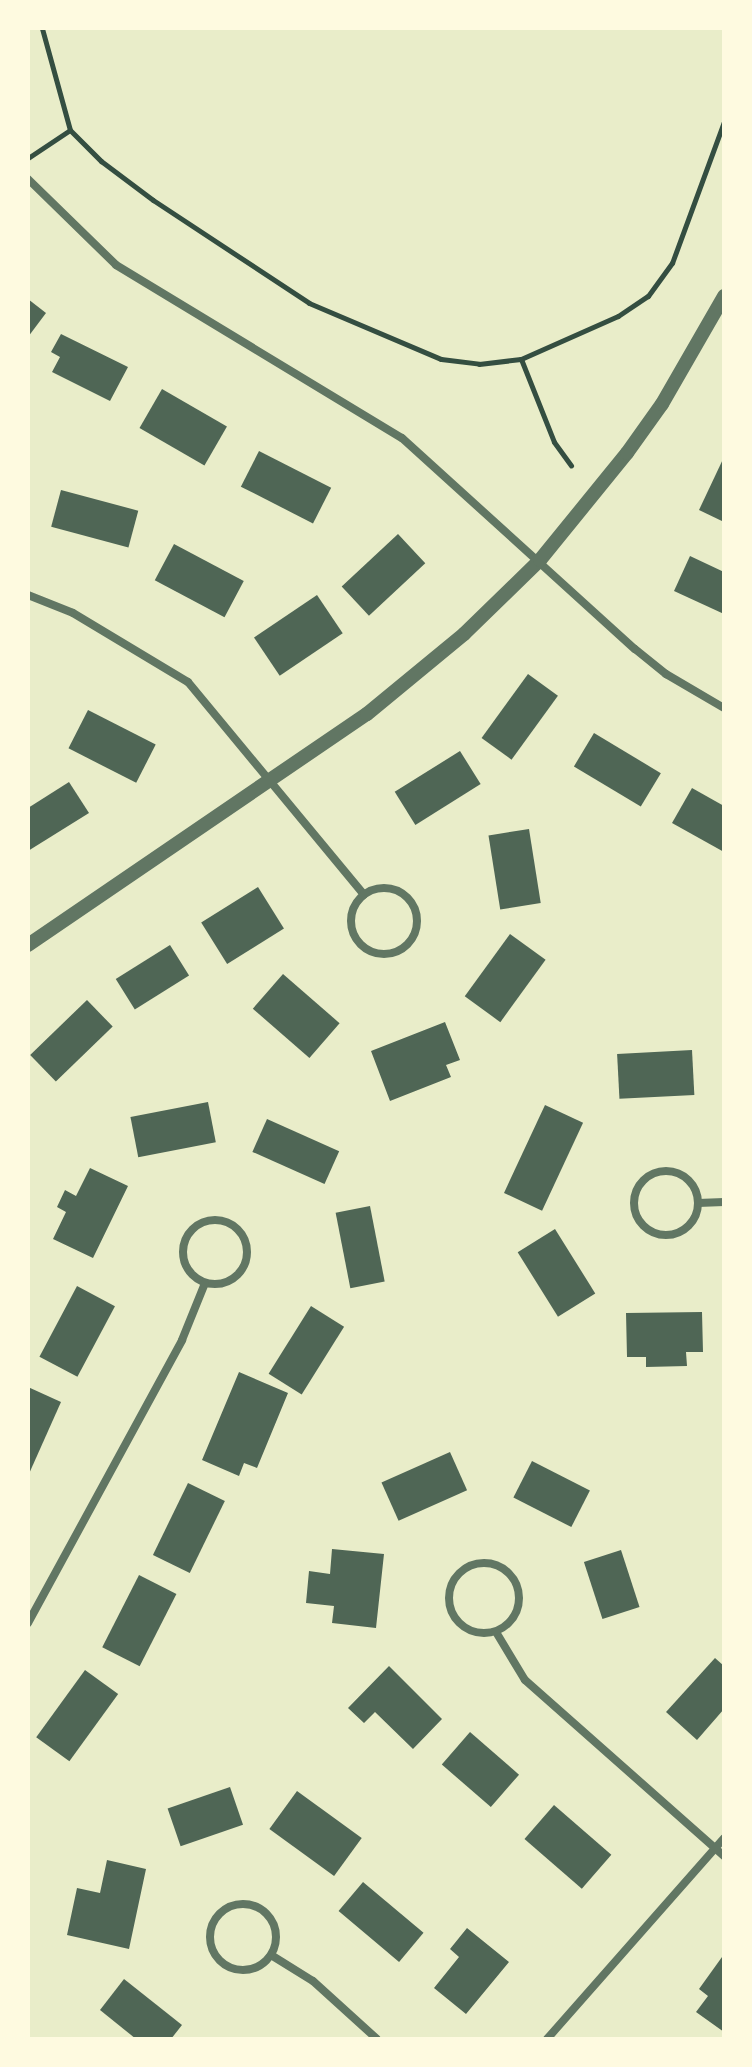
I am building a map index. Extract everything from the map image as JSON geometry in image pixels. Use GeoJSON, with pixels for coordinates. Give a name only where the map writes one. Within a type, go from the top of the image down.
{"type":"FeatureCollection","features":[{"type":"Feature","properties":{"kind":"street"},"geometry":{"type":"LineString","coordinates":[[28,179],[116,265],[402,438],[666,674],[724,708]]}},
{"type":"Feature","properties":{"kind":"street"},"geometry":{"type":"LineString","coordinates":[[28,945],[418,675],[540,560],[662,404],[724,296]]}},
{"type":"Feature","properties":{"kind":"street"},"geometry":{"type":"LineString","coordinates":[[28,595],[73,613],[188,682],[364,895]]}},
{"type":"Feature","properties":{"kind":"street"},"geometry":{"type":"LineString","coordinates":[[383,888],[411,900],[417,931],[405,948],[375,954],[358,942],[351,923],[364,895],[383,888]]}},
{"type":"Feature","properties":{"kind":"street"},"geometry":{"type":"LineString","coordinates":[[672,1171],[691,1182],[698,1203],[690,1224],[671,1235],[649,1231],[633,1202],[641,1181],[672,1171]]}},
{"type":"Feature","properties":{"kind":"street"},"geometry":{"type":"LineString","coordinates":[[698,1203],[724,1202]]}},
{"type":"Feature","properties":{"kind":"street"},"geometry":{"type":"LineString","coordinates":[[205,1221],[226,1221],[246,1242],[246,1262],[234,1279],[205,1283],[189,1271],[184,1242],[205,1221]]}},
{"type":"Feature","properties":{"kind":"street"},"geometry":{"type":"LineString","coordinates":[[28,1623],[182,1340],[205,1283]]}},
{"type":"Feature","properties":{"kind":"street"},"geometry":{"type":"LineString","coordinates":[[495,1564],[518,1587],[513,1619],[496,1632],[464,1628],[451,1610],[455,1578],[473,1565],[495,1564]]}},
{"type":"Feature","properties":{"kind":"street"},"geometry":{"type":"LineString","coordinates":[[496,1632],[525,1680],[724,1856]]}},
{"type":"Feature","properties":{"kind":"street"},"geometry":{"type":"LineString","coordinates":[[547,2039],[724,1838]]}},
{"type":"Feature","properties":{"kind":"street"},"geometry":{"type":"LineString","coordinates":[[233,1904],[265,1912],[276,1932],[271,1955],[253,1969],[230,1968],[213,1952],[210,1929],[215,1919],[233,1904]]}},
{"type":"Feature","properties":{"kind":"street"},"geometry":{"type":"LineString","coordinates":[[271,1955],[313,1981],[377,2039]]}},
{"type":"Feature","properties":{"kind":"path"},"geometry":{"type":"LineString","coordinates":[[42,28],[70,130],[101,161],[153,200],[345,322],[441,359],[479,364],[521,359],[618,316],[648,296],[672,263],[724,122]]}},
{"type":"Feature","properties":{"kind":"path"},"geometry":{"type":"LineString","coordinates":[[28,158],[70,130]]}},
{"type":"Feature","properties":{"kind":"path"},"geometry":{"type":"LineString","coordinates":[[521,359],[554,442],[571,465]]}},
{"type":"Feature","properties":{"kind":"building"},"geometry":{"type":"Polygon","coordinates":[[[28,299],[46,313],[28,337],[28,299]]]}},
{"type":"Feature","properties":{"kind":"building"},"geometry":{"type":"Polygon","coordinates":[[[61,334],[128,367],[110,401],[52,372],[60,357],[51,352],[61,334]]]}},
{"type":"Feature","properties":{"kind":"building"},"geometry":{"type":"Polygon","coordinates":[[[162,389],[227,426],[204,465],[140,428],[162,389]]]}},
{"type":"Feature","properties":{"kind":"building"},"geometry":{"type":"Polygon","coordinates":[[[259,451],[331,488],[313,523],[241,487],[259,451]]]}},
{"type":"Feature","properties":{"kind":"building"},"geometry":{"type":"Polygon","coordinates":[[[724,457],[724,522],[699,510],[724,457]]]}},
{"type":"Feature","properties":{"kind":"building"},"geometry":{"type":"Polygon","coordinates":[[[61,490],[138,511],[128,547],[51,527],[61,490]]]}},
{"type":"Feature","properties":{"kind":"building"},"geometry":{"type":"Polygon","coordinates":[[[398,534],[425,563],[369,616],[342,587],[398,534]]]}},
{"type":"Feature","properties":{"kind":"building"},"geometry":{"type":"Polygon","coordinates":[[[174,544],[244,581],[225,617],[155,580],[174,544]]]}},
{"type":"Feature","properties":{"kind":"building"},"geometry":{"type":"Polygon","coordinates":[[[690,556],[724,572],[724,614],[674,591],[690,556]]]}},
{"type":"Feature","properties":{"kind":"building"},"geometry":{"type":"Polygon","coordinates":[[[317,595],[343,633],[280,676],[254,637],[317,595]]]}},
{"type":"Feature","properties":{"kind":"building"},"geometry":{"type":"Polygon","coordinates":[[[528,674],[558,696],[511,760],[482,738],[528,674]]]}},
{"type":"Feature","properties":{"kind":"building"},"geometry":{"type":"Polygon","coordinates":[[[88,710],[156,745],[136,783],[68,748],[88,710]]]}},
{"type":"Feature","properties":{"kind":"building"},"geometry":{"type":"Polygon","coordinates":[[[594,733],[661,773],[641,807],[574,766],[594,733]]]}},
{"type":"Feature","properties":{"kind":"building"},"geometry":{"type":"Polygon","coordinates":[[[460,751],[481,784],[415,825],[395,792],[460,751]]]}},
{"type":"Feature","properties":{"kind":"building"},"geometry":{"type":"Polygon","coordinates":[[[69,782],[89,813],[28,851],[28,808],[69,782]]]}},
{"type":"Feature","properties":{"kind":"building"},"geometry":{"type":"Polygon","coordinates":[[[692,788],[724,806],[724,852],[672,823],[692,788]]]}},
{"type":"Feature","properties":{"kind":"building"},"geometry":{"type":"Polygon","coordinates":[[[529,829],[541,903],[500,909],[489,835],[529,829]]]}},
{"type":"Feature","properties":{"kind":"building"},"geometry":{"type":"Polygon","coordinates":[[[258,887],[284,929],[227,964],[201,923],[258,887]]]}},
{"type":"Feature","properties":{"kind":"building"},"geometry":{"type":"Polygon","coordinates":[[[510,934],[546,960],[500,1022],[465,996],[510,934]]]}},
{"type":"Feature","properties":{"kind":"building"},"geometry":{"type":"Polygon","coordinates":[[[170,945],[189,976],[135,1009],[116,979],[170,945]]]}},
{"type":"Feature","properties":{"kind":"building"},"geometry":{"type":"Polygon","coordinates":[[[283,974],[340,1023],[309,1058],[253,1009],[283,974]]]}},
{"type":"Feature","properties":{"kind":"building"},"geometry":{"type":"Polygon","coordinates":[[[87,1000],[113,1027],[56,1081],[30,1055],[87,1000]]]}},
{"type":"Feature","properties":{"kind":"building"},"geometry":{"type":"Polygon","coordinates":[[[445,1022],[460,1060],[446,1065],[451,1077],[390,1101],[371,1051],[445,1022]]]}},
{"type":"Feature","properties":{"kind":"building"},"geometry":{"type":"Polygon","coordinates":[[[692,1050],[694,1095],[619,1099],[617,1054],[692,1050]]]}},
{"type":"Feature","properties":{"kind":"building"},"geometry":{"type":"Polygon","coordinates":[[[208,1102],[216,1142],[138,1157],[130,1117],[208,1102]]]}},
{"type":"Feature","properties":{"kind":"building"},"geometry":{"type":"Polygon","coordinates":[[[545,1105],[583,1123],[542,1211],[504,1193],[545,1105]]]}},
{"type":"Feature","properties":{"kind":"building"},"geometry":{"type":"Polygon","coordinates":[[[267,1119],[339,1151],[325,1184],[252,1152],[267,1119]]]}},
{"type":"Feature","properties":{"kind":"building"},"geometry":{"type":"Polygon","coordinates":[[[90,1168],[128,1186],[93,1258],[53,1239],[66,1212],[57,1207],[65,1190],[76,1196],[90,1168]]]}},
{"type":"Feature","properties":{"kind":"building"},"geometry":{"type":"Polygon","coordinates":[[[370,1206],[385,1282],[350,1288],[336,1213],[370,1206]]]}},
{"type":"Feature","properties":{"kind":"building"},"geometry":{"type":"Polygon","coordinates":[[[555,1229],[595,1293],[558,1317],[518,1252],[555,1229]]]}},
{"type":"Feature","properties":{"kind":"building"},"geometry":{"type":"Polygon","coordinates":[[[77,1286],[115,1306],[77,1377],[39,1357],[77,1286]]]}},
{"type":"Feature","properties":{"kind":"building"},"geometry":{"type":"Polygon","coordinates":[[[311,1306],[344,1327],[302,1395],[269,1374],[311,1306]]]}},
{"type":"Feature","properties":{"kind":"building"},"geometry":{"type":"Polygon","coordinates":[[[702,1312],[703,1352],[686,1352],[687,1366],[646,1367],[646,1357],[627,1357],[626,1313],[702,1312]]]}},
{"type":"Feature","properties":{"kind":"building"},"geometry":{"type":"Polygon","coordinates":[[[239,1372],[288,1393],[257,1468],[244,1463],[239,1476],[202,1460],[239,1372]]]}},
{"type":"Feature","properties":{"kind":"building"},"geometry":{"type":"Polygon","coordinates":[[[28,1387],[61,1402],[28,1476],[28,1387]]]}},
{"type":"Feature","properties":{"kind":"building"},"geometry":{"type":"Polygon","coordinates":[[[450,1452],[467,1490],[399,1521],[381,1483],[450,1452]]]}},
{"type":"Feature","properties":{"kind":"building"},"geometry":{"type":"Polygon","coordinates":[[[532,1461],[590,1491],[571,1527],[513,1498],[532,1461]]]}},
{"type":"Feature","properties":{"kind":"building"},"geometry":{"type":"Polygon","coordinates":[[[188,1483],[225,1501],[190,1573],[153,1555],[188,1483]]]}},
{"type":"Feature","properties":{"kind":"building"},"geometry":{"type":"Polygon","coordinates":[[[332,1549],[384,1554],[376,1628],[332,1623],[334,1606],[306,1603],[309,1571],[330,1574],[332,1549]]]}},
{"type":"Feature","properties":{"kind":"building"},"geometry":{"type":"Polygon","coordinates":[[[621,1550],[640,1607],[602,1619],[584,1562],[621,1550]]]}},
{"type":"Feature","properties":{"kind":"building"},"geometry":{"type":"Polygon","coordinates":[[[139,1575],[176,1594],[140,1666],[102,1647],[139,1575]]]}},
{"type":"Feature","properties":{"kind":"building"},"geometry":{"type":"Polygon","coordinates":[[[715,1658],[724,1666],[724,1709],[697,1740],[666,1712],[715,1658]]]}},
{"type":"Feature","properties":{"kind":"building"},"geometry":{"type":"Polygon","coordinates":[[[389,1666],[442,1719],[413,1749],[375,1712],[364,1723],[348,1708],[389,1666]]]}},
{"type":"Feature","properties":{"kind":"building"},"geometry":{"type":"Polygon","coordinates":[[[85,1670],[118,1694],[69,1761],[36,1737],[85,1670]]]}},
{"type":"Feature","properties":{"kind":"building"},"geometry":{"type":"Polygon","coordinates":[[[470,1732],[519,1775],[491,1807],[442,1764],[470,1732]]]}},
{"type":"Feature","properties":{"kind":"building"},"geometry":{"type":"Polygon","coordinates":[[[230,1787],[243,1825],[181,1846],[168,1808],[230,1787]]]}},
{"type":"Feature","properties":{"kind":"building"},"geometry":{"type":"Polygon","coordinates":[[[297,1791],[362,1838],[334,1876],[269,1829],[297,1791]]]}},
{"type":"Feature","properties":{"kind":"building"},"geometry":{"type":"Polygon","coordinates":[[[554,1805],[611,1855],[582,1889],[524,1839],[554,1805]]]}},
{"type":"Feature","properties":{"kind":"building"},"geometry":{"type":"Polygon","coordinates":[[[107,1860],[146,1869],[129,1949],[67,1935],[77,1888],[100,1893],[107,1860]]]}},
{"type":"Feature","properties":{"kind":"building"},"geometry":{"type":"Polygon","coordinates":[[[363,1882],[424,1933],[399,1962],[339,1911],[363,1882]]]}},
{"type":"Feature","properties":{"kind":"building"},"geometry":{"type":"Polygon","coordinates":[[[467,1928],[509,1962],[466,2014],[434,1988],[459,1957],[450,1949],[467,1928]]]}},
{"type":"Feature","properties":{"kind":"building"},"geometry":{"type":"Polygon","coordinates":[[[722,1957],[724,2032],[696,2012],[708,1996],[699,1989],[722,1957]]]}},
{"type":"Feature","properties":{"kind":"building"},"geometry":{"type":"Polygon","coordinates":[[[124,1979],[182,2025],[171,2039],[136,2039],[100,2010],[124,1979]]]}}]}
